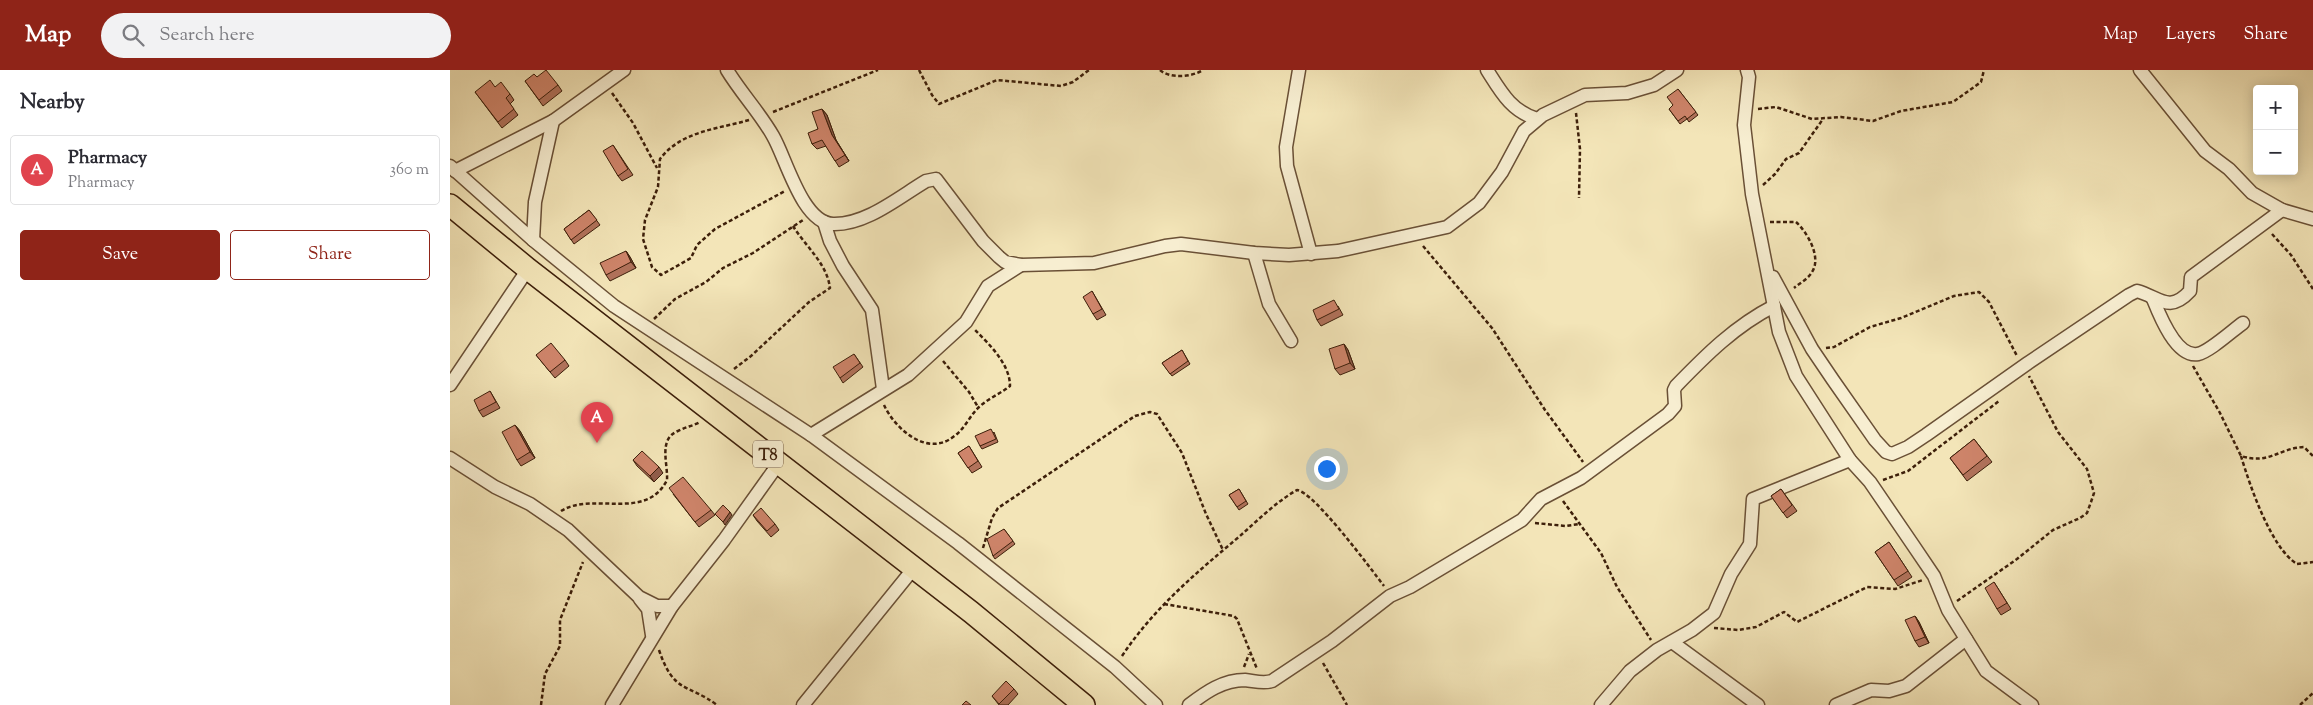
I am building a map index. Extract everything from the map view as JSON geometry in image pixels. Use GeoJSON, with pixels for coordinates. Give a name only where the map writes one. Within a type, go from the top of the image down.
{"type":"FeatureCollection","features":[{"type":"Feature","properties":{"kind":"highway","name":"T8"},"geometry":{"type":"LineString","coordinates":[[450,205],[528,269],[914,568],[1084,705]]}},
{"type":"Feature","properties":{"kind":"street"},"geometry":{"type":"LineString","coordinates":[[624,70],[553,121],[453,169],[533,240],[614,306],[811,435],[980,561],[1115,667],[1156,705]]}},
{"type":"Feature","properties":{"kind":"street"},"geometry":{"type":"LineString","coordinates":[[726,70],[773,136],[796,185],[819,218],[843,266],[872,310],[882,390]]}},
{"type":"Feature","properties":{"kind":"street"},"geometry":{"type":"LineString","coordinates":[[1299,70],[1286,147],[1287,166],[1311,254]]}},
{"type":"Feature","properties":{"kind":"street"},"geometry":{"type":"LineString","coordinates":[[1487,70],[1511,106],[1527,116],[1537,119]]}},
{"type":"Feature","properties":{"kind":"street"},"geometry":{"type":"LineString","coordinates":[[819,218],[833,224],[865,217],[926,182],[936,179],[983,241],[999,258],[1005,262],[1021,265],[1094,263],[1181,244],[1254,253],[1311,254],[1338,251],[1447,227],[1479,203],[1502,172],[1524,131],[1537,119],[1575,98],[1585,95],[1627,93],[1639,90],[1654,85],[1677,70]]}},
{"type":"Feature","properties":{"kind":"street"},"geometry":{"type":"LineString","coordinates":[[1747,70],[1747,111],[1744,125],[1752,194],[1779,332],[1796,376],[1850,460],[1870,482],[1934,576],[1948,610],[1990,675],[2032,705]]}},
{"type":"Feature","properties":{"kind":"street"},"geometry":{"type":"LineString","coordinates":[[2140,70],[2210,157],[2229,169],[2258,198],[2282,210],[2313,219]]}},
{"type":"Feature","properties":{"kind":"street"},"geometry":{"type":"LineString","coordinates":[[533,240],[535,202],[553,121]]}},
{"type":"Feature","properties":{"kind":"street"},"geometry":{"type":"LineString","coordinates":[[1767,266],[1812,348],[1875,440],[1886,452],[1892,454],[1908,447],[2027,368],[2129,295],[2137,292],[2167,303],[2178,302],[2190,292],[2191,277],[2282,210]]}},
{"type":"Feature","properties":{"kind":"street"},"geometry":{"type":"LineString","coordinates":[[1254,253],[1269,304],[1291,341]]}},
{"type":"Feature","properties":{"kind":"street"},"geometry":{"type":"LineString","coordinates":[[811,435],[908,375],[966,322],[988,286],[1021,265]]}},
{"type":"Feature","properties":{"kind":"street"},"geometry":{"type":"LineString","coordinates":[[450,385],[528,269]]}},
{"type":"Feature","properties":{"kind":"street"},"geometry":{"type":"LineString","coordinates":[[2153,299],[2164,325],[2185,352],[2193,354],[2202,353],[2243,323]]}},
{"type":"Feature","properties":{"kind":"street"},"geometry":{"type":"LineString","coordinates":[[1189,705],[1226,682],[1251,680],[1265,683],[1280,677],[1390,596],[1410,587],[1522,520],[1541,500],[1553,491],[1581,478],[1668,414],[1675,406],[1674,390],[1676,386],[1724,339],[1748,320],[1774,306]]}},
{"type":"Feature","properties":{"kind":"street"},"geometry":{"type":"LineString","coordinates":[[450,458],[495,487],[551,518],[589,549],[639,597],[648,609],[652,635]]}},
{"type":"Feature","properties":{"kind":"street"},"geometry":{"type":"LineString","coordinates":[[1601,705],[1630,671],[1657,650],[1700,624],[1718,607],[1731,574],[1751,540],[1753,499],[1850,460]]}},
{"type":"Feature","properties":{"kind":"street"},"geometry":{"type":"LineString","coordinates":[[612,705],[652,635],[672,606],[724,540],[779,463]]}},
{"type":"Feature","properties":{"kind":"street"},"geometry":{"type":"LineString","coordinates":[[803,705],[914,568]]}},
{"type":"Feature","properties":{"kind":"street"},"geometry":{"type":"LineString","coordinates":[[639,597],[650,604],[672,606]]}},
{"type":"Feature","properties":{"kind":"street"},"geometry":{"type":"LineString","coordinates":[[1836,705],[1871,690],[1889,691],[1906,686],[1966,640]]}},
{"type":"Feature","properties":{"kind":"street"},"geometry":{"type":"LineString","coordinates":[[1672,642],[1758,705]]}},
{"type":"Feature","properties":{"kind":"path"},"geometry":{"type":"LineString","coordinates":[[796,185],[715,229],[697,245],[691,258],[661,275],[652,267],[642,239],[645,220],[658,187],[658,169],[664,154],[684,138],[760,118],[878,70]]}},
{"type":"Feature","properties":{"kind":"path"},"geometry":{"type":"LineString","coordinates":[[919,70],[939,104],[997,80],[1061,86],[1073,82],[1090,70]]}},
{"type":"Feature","properties":{"kind":"path"},"geometry":{"type":"LineString","coordinates":[[1160,70],[1166,75],[1188,76],[1203,70]]}},
{"type":"Feature","properties":{"kind":"path"},"geometry":{"type":"LineString","coordinates":[[1747,111],[1776,106],[1802,117],[1823,119],[1841,117],[1873,121],[1901,111],[1953,102],[1981,82],[1984,70]]}},
{"type":"Feature","properties":{"kind":"path"},"geometry":{"type":"LineString","coordinates":[[606,84],[633,122],[658,169]]}},
{"type":"Feature","properties":{"kind":"path"},"geometry":{"type":"LineString","coordinates":[[1575,98],[1580,150],[1579,198]]}},
{"type":"Feature","properties":{"kind":"path"},"geometry":{"type":"LineString","coordinates":[[1752,194],[1773,177],[1786,159],[1799,153],[1823,119]]}},
{"type":"Feature","properties":{"kind":"path"},"geometry":{"type":"LineString","coordinates":[[646,327],[676,299],[706,282],[727,265],[753,253],[794,226],[819,218]]}},
{"type":"Feature","properties":{"kind":"path"},"geometry":{"type":"LineString","coordinates":[[1759,225],[1781,221],[1796,222],[1802,228],[1813,249],[1816,262],[1811,275],[1783,296]]}},
{"type":"Feature","properties":{"kind":"path"},"geometry":{"type":"LineString","coordinates":[[2262,224],[2291,254],[2313,289]]}},
{"type":"Feature","properties":{"kind":"path"},"geometry":{"type":"LineString","coordinates":[[722,377],[751,356],[802,309],[830,288],[818,260],[803,242],[794,226]]}},
{"type":"Feature","properties":{"kind":"path"},"geometry":{"type":"LineString","coordinates":[[1414,235],[1492,328],[1570,446],[1590,471]]}},
{"type":"Feature","properties":{"kind":"path"},"geometry":{"type":"LineString","coordinates":[[1812,348],[1834,347],[1870,327],[1901,318],[1954,296],[1979,292],[1989,302],[2016,355],[2027,368],[2058,432],[2087,469],[2094,492],[2087,513],[2053,530],[2003,570],[1956,602],[1948,610]]}},
{"type":"Feature","properties":{"kind":"path"},"geometry":{"type":"LineString","coordinates":[[882,390],[886,410],[908,434],[928,445],[936,445],[952,439],[978,407],[1010,386],[1010,376],[992,348],[966,322]]}},
{"type":"Feature","properties":{"kind":"path"},"geometry":{"type":"LineString","coordinates":[[935,352],[954,372],[978,407]]}},
{"type":"Feature","properties":{"kind":"path"},"geometry":{"type":"LineString","coordinates":[[2185,352],[2241,456],[2268,527],[2277,544],[2297,564],[2313,562]]}},
{"type":"Feature","properties":{"kind":"path"},"geometry":{"type":"LineString","coordinates":[[2023,382],[2027,368]]}},
{"type":"Feature","properties":{"kind":"path"},"geometry":{"type":"LineString","coordinates":[[1870,482],[1887,480],[1908,470],[2002,398]]}},
{"type":"Feature","properties":{"kind":"path"},"geometry":{"type":"LineString","coordinates":[[980,561],[992,518],[998,508],[1114,428],[1135,416],[1150,412],[1157,414],[1182,453],[1206,514],[1223,550]]}},
{"type":"Feature","properties":{"kind":"path"},"geometry":{"type":"LineString","coordinates":[[551,518],[576,504],[596,502],[620,505],[649,499],[658,492],[667,480],[665,446],[668,437],[677,431],[716,414]]}},
{"type":"Feature","properties":{"kind":"path"},"geometry":{"type":"LineString","coordinates":[[2241,456],[2267,459],[2283,452],[2304,447],[2313,456]]}},
{"type":"Feature","properties":{"kind":"path"},"geometry":{"type":"LineString","coordinates":[[1115,667],[1134,638],[1180,586],[1267,512],[1300,489],[1330,518],[1390,596]]}},
{"type":"Feature","properties":{"kind":"path"},"geometry":{"type":"LineString","coordinates":[[1553,491],[1567,505],[1601,553],[1617,587],[1657,650]]}},
{"type":"Feature","properties":{"kind":"path"},"geometry":{"type":"LineString","coordinates":[[1522,520],[1566,526],[1579,524]]}},
{"type":"Feature","properties":{"kind":"path"},"geometry":{"type":"LineString","coordinates":[[541,705],[544,674],[560,646],[560,620],[574,579],[589,549]]}},
{"type":"Feature","properties":{"kind":"path"},"geometry":{"type":"LineString","coordinates":[[1700,624],[1738,630],[1756,627],[1784,612],[1797,622],[1867,587],[1895,589],[1934,576]]}},
{"type":"Feature","properties":{"kind":"path"},"geometry":{"type":"LineString","coordinates":[[1164,604],[1228,614],[1236,617],[1252,660],[1265,683]]}},
{"type":"Feature","properties":{"kind":"path"},"geometry":{"type":"LineString","coordinates":[[652,635],[665,667],[680,686],[717,705]]}},
{"type":"Feature","properties":{"kind":"path"},"geometry":{"type":"LineString","coordinates":[[1318,650],[1346,705]]}},
{"type":"Feature","properties":{"kind":"path"},"geometry":{"type":"LineString","coordinates":[[2300,705],[2313,692]]}},
{"type":"Feature","properties":{"kind":"building"},"geometry":{"type":"Polygon","coordinates":[[[546,70],[558,85],[539,100],[525,81],[534,74],[537,77],[546,70]]]}},
{"type":"Feature","properties":{"kind":"building"},"geometry":{"type":"Polygon","coordinates":[[[490,80],[495,87],[501,82],[510,94],[506,98],[514,109],[498,122],[475,92],[490,80]]]}},
{"type":"Feature","properties":{"kind":"building"},"geometry":{"type":"Polygon","coordinates":[[[1678,89],[1696,112],[1687,119],[1685,116],[1678,121],[1669,109],[1673,105],[1667,97],[1678,89]]]}},
{"type":"Feature","properties":{"kind":"building"},"geometry":{"type":"Polygon","coordinates":[[[822,109],[832,135],[845,155],[835,161],[822,140],[812,144],[808,133],[818,129],[812,112],[822,109]]]}},
{"type":"Feature","properties":{"kind":"building"},"geometry":{"type":"Polygon","coordinates":[[[613,145],[628,169],[618,176],[603,151],[613,145]]]}},
{"type":"Feature","properties":{"kind":"building"},"geometry":{"type":"Polygon","coordinates":[[[589,210],[597,220],[571,240],[564,229],[589,210]]]}},
{"type":"Feature","properties":{"kind":"building"},"geometry":{"type":"Polygon","coordinates":[[[626,251],[631,262],[606,275],[600,263],[626,251]]]}},
{"type":"Feature","properties":{"kind":"building"},"geometry":{"type":"Polygon","coordinates":[[[1092,291],[1102,309],[1093,314],[1083,297],[1092,291]]]}},
{"type":"Feature","properties":{"kind":"building"},"geometry":{"type":"Polygon","coordinates":[[[1334,300],[1339,309],[1317,320],[1313,310],[1334,300]]]}},
{"type":"Feature","properties":{"kind":"building"},"geometry":{"type":"Polygon","coordinates":[[[551,343],[565,360],[550,372],[536,355],[551,343]]]}},
{"type":"Feature","properties":{"kind":"building"},"geometry":{"type":"Polygon","coordinates":[[[1344,344],[1350,363],[1335,369],[1329,349],[1344,344]]]}},
{"type":"Feature","properties":{"kind":"building"},"geometry":{"type":"Polygon","coordinates":[[[1182,350],[1188,361],[1170,374],[1162,363],[1182,350]]]}},
{"type":"Feature","properties":{"kind":"building"},"geometry":{"type":"Polygon","coordinates":[[[854,354],[860,363],[840,378],[833,367],[854,354]]]}},
{"type":"Feature","properties":{"kind":"building"},"geometry":{"type":"Polygon","coordinates":[[[490,391],[496,402],[479,411],[474,400],[490,391]]]}},
{"type":"Feature","properties":{"kind":"building"},"geometry":{"type":"Polygon","coordinates":[[[515,425],[530,452],[517,460],[502,432],[515,425]]]}},
{"type":"Feature","properties":{"kind":"building"},"geometry":{"type":"Polygon","coordinates":[[[991,429],[996,439],[980,446],[975,436],[991,429]]]}},
{"type":"Feature","properties":{"kind":"building"},"geometry":{"type":"Polygon","coordinates":[[[1974,439],[1987,456],[1963,475],[1950,458],[1974,439]]]}},
{"type":"Feature","properties":{"kind":"building"},"geometry":{"type":"Polygon","coordinates":[[[969,446],[978,461],[968,468],[958,453],[969,446]]]}},
{"type":"Feature","properties":{"kind":"building"},"geometry":{"type":"Polygon","coordinates":[[[642,451],[659,467],[650,476],[633,460],[642,451]]]}},
{"type":"Feature","properties":{"kind":"building"},"geometry":{"type":"Polygon","coordinates":[[[683,477],[711,510],[695,522],[669,488],[683,477]]]}},
{"type":"Feature","properties":{"kind":"building"},"geometry":{"type":"Polygon","coordinates":[[[1239,489],[1246,501],[1237,507],[1229,495],[1239,489]]]}},
{"type":"Feature","properties":{"kind":"building"},"geometry":{"type":"Polygon","coordinates":[[[1781,489],[1792,505],[1783,513],[1771,496],[1781,489]]]}},
{"type":"Feature","properties":{"kind":"building"},"geometry":{"type":"Polygon","coordinates":[[[723,505],[730,512],[723,522],[715,514],[723,505]]]}},
{"type":"Feature","properties":{"kind":"building"},"geometry":{"type":"Polygon","coordinates":[[[761,508],[775,524],[767,531],[753,515],[761,508]]]}},
{"type":"Feature","properties":{"kind":"building"},"geometry":{"type":"Polygon","coordinates":[[[1004,529],[1013,541],[993,556],[987,539],[1004,529]]]}},
{"type":"Feature","properties":{"kind":"building"},"geometry":{"type":"Polygon","coordinates":[[[1889,542],[1908,571],[1894,580],[1875,552],[1889,542]]]}},
{"type":"Feature","properties":{"kind":"building"},"geometry":{"type":"Polygon","coordinates":[[[1994,582],[2007,603],[1997,609],[1985,588],[1994,582]]]}},
{"type":"Feature","properties":{"kind":"building"},"geometry":{"type":"Polygon","coordinates":[[[1915,616],[1925,637],[1915,641],[1905,620],[1915,616]]]}},
{"type":"Feature","properties":{"kind":"building"},"geometry":{"type":"Polygon","coordinates":[[[1006,681],[1014,689],[999,704],[992,696],[1006,681]]]}},
{"type":"Feature","properties":{"kind":"building"},"geometry":{"type":"Polygon","coordinates":[[[966,701],[971,705],[962,705],[966,701]]]}},
{"type":"Feature","properties":{"kind":"place","name":"Pharmacy"},"geometry":{"type":"Point","coordinates":[597,443]}}]}
